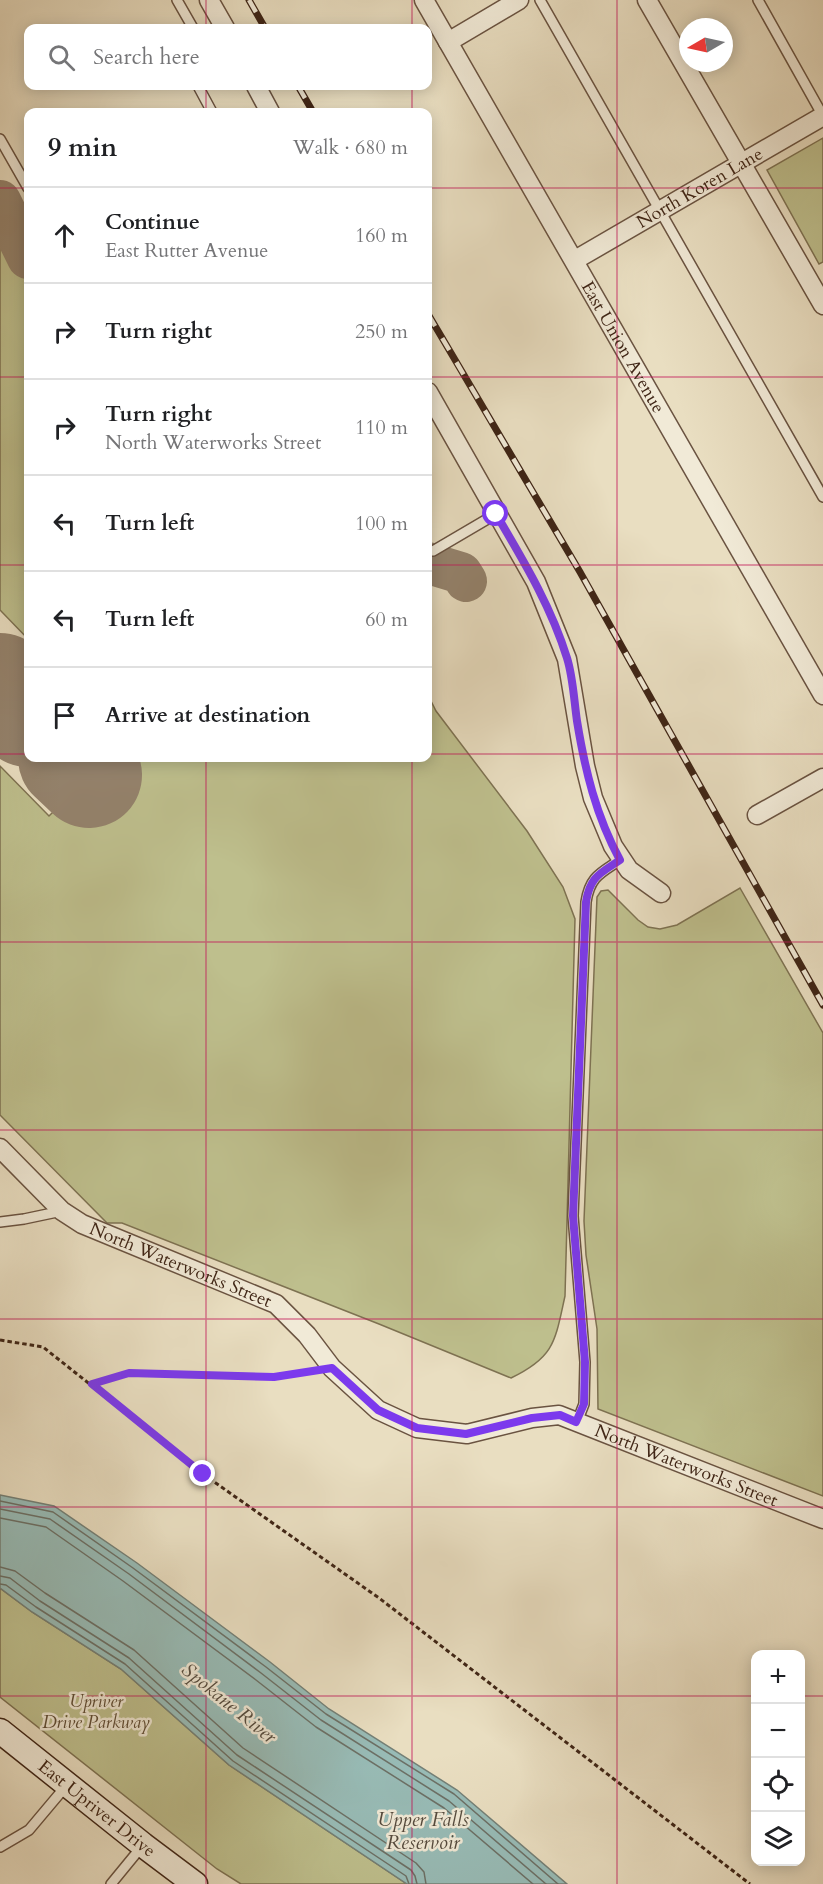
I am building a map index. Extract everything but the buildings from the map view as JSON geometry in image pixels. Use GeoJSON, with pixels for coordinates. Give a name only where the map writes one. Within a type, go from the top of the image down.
{"type":"FeatureCollection","features":[{"type":"Feature","properties":{"kind":"street"},"geometry":{"type":"LineString","coordinates":[[209,0],[223,24]]}},
{"type":"Feature","properties":{"kind":"street","name":"East Union Avenue"},"geometry":{"type":"LineString","coordinates":[[424,0],[823,695]]}},
{"type":"Feature","properties":{"kind":"street"},"geometry":{"type":"LineString","coordinates":[[448,42],[519,0]]}},
{"type":"Feature","properties":{"kind":"street"},"geometry":{"type":"LineString","coordinates":[[647,0],[823,305]]}},
{"type":"Feature","properties":{"kind":"street"},"geometry":{"type":"LineString","coordinates":[[258,90],[268,108]]}},
{"type":"Feature","properties":{"kind":"street","name":"North Koren Lane"},"geometry":{"type":"LineString","coordinates":[[575,260],[823,116]]}},
{"type":"Feature","properties":{"kind":"street"},"geometry":{"type":"LineString","coordinates":[[432,399],[536,582],[567,659],[585,766],[593,798],[605,829],[620,860],[640,880],[661,893]]}},
{"type":"Feature","properties":{"kind":"street"},"geometry":{"type":"LineString","coordinates":[[757,815],[823,778]]}},
{"type":"Feature","properties":{"kind":"street","name":"North Waterworks Street"},"geometry":{"type":"LineString","coordinates":[[0,1148],[62,1211],[82,1224],[276,1304],[307,1335],[332,1368],[378,1410],[417,1428],[466,1434],[532,1418],[560,1415],[823,1519]]}},
{"type":"Feature","properties":{"kind":"street","name":"East Upriver Drive"},"geometry":{"type":"LineString","coordinates":[[0,1731],[195,1884]]}},
{"type":"Feature","properties":{"kind":"lane"},"geometry":{"type":"LineString","coordinates":[[177,0],[191,24]]}},
{"type":"Feature","properties":{"kind":"lane"},"geometry":{"type":"LineString","coordinates":[[540,0],[823,497]]}},
{"type":"Feature","properties":{"kind":"lane"},"geometry":{"type":"LineString","coordinates":[[758,0],[823,116]]}},
{"type":"Feature","properties":{"kind":"lane"},"geometry":{"type":"LineString","coordinates":[[200,90],[210,108]]}},
{"type":"Feature","properties":{"kind":"lane"},"geometry":{"type":"LineString","coordinates":[[0,140],[24,181]]}},
{"type":"Feature","properties":{"kind":"lane"},"geometry":{"type":"LineString","coordinates":[[432,551],[496,514]]}},
{"type":"Feature","properties":{"kind":"lane"},"geometry":{"type":"LineString","coordinates":[[576,1422],[584,1404],[584,1342],[573,1216],[586,902],[589,886],[596,876],[620,860]]}},
{"type":"Feature","properties":{"kind":"lane"},"geometry":{"type":"LineString","coordinates":[[0,1222],[62,1211]]}},
{"type":"Feature","properties":{"kind":"lane"},"geometry":{"type":"LineString","coordinates":[[0,1847],[28,1830],[67,1785]]}},
{"type":"Feature","properties":{"kind":"lane"},"geometry":{"type":"LineString","coordinates":[[111,1884],[143,1845]]}},
{"type":"Feature","properties":{"kind":"path"},"geometry":{"type":"LineString","coordinates":[[0,1340],[43,1347],[203,1474],[379,1598],[750,1884]]}},
{"type":"Feature","properties":{"kind":"path"},"geometry":{"type":"LineString","coordinates":[[92,1384],[129,1373],[274,1377],[332,1368]]}},
{"type":"Feature","properties":{"kind":"green space"},"geometry":{"type":"Polygon","coordinates":[[[823,138],[823,262],[819,264],[767,170],[823,138]]]}},
{"type":"Feature","properties":{"kind":"green space"},"geometry":{"type":"Polygon","coordinates":[[[0,229],[24,277],[24,635],[0,610],[0,229]]]}},
{"type":"Feature","properties":{"kind":"green space"},"geometry":{"type":"Polygon","coordinates":[[[432,703],[527,831],[563,887],[575,919],[565,1296],[559,1325],[551,1346],[537,1363],[511,1378],[122,1223],[107,1223],[0,1115],[0,766],[49,816],[104,762],[432,762],[432,703]]]}},
{"type":"Feature","properties":{"kind":"green space"},"geometry":{"type":"Polygon","coordinates":[[[740,888],[823,1033],[823,1496],[598,1409],[597,1329],[586,1255],[584,1221],[597,897],[601,891],[608,890],[638,920],[648,927],[660,929],[677,925],[740,888]]]}},
{"type":"Feature","properties":{"kind":"green space","name":"Upriver Drive Parkway"},"geometry":{"type":"Polygon","coordinates":[[[0,1588],[32,1612],[121,1669],[229,1765],[407,1884],[241,1884],[217,1869],[0,1697],[0,1588]]]}},
{"type":"Feature","properties":{"kind":"water","name":"Upper Falls Reservoir"},"geometry":{"type":"Polygon","coordinates":[[[0,1495],[54,1506],[137,1563],[329,1709],[457,1790],[567,1884],[407,1884],[229,1765],[121,1669],[32,1612],[0,1588],[0,1495]]]}},
{"type":"Feature","properties":{"kind":"taxiway"},"geometry":{"type":"LineString","coordinates":[[0,201],[24,250]]}},
{"type":"Feature","properties":{"kind":"taxiway"},"geometry":{"type":"LineString","coordinates":[[432,564],[461,573],[466,581]]}},
{"type":"Feature","properties":{"kind":"runway"},"geometry":{"type":"LineString","coordinates":[[0,686],[24,710]]}},
{"type":"Feature","properties":{"kind":"runway"},"geometry":{"type":"LineString","coordinates":[[75,762],[89,775]]}},
{"type":"Feature","properties":{"kind":"railway"},"geometry":{"type":"LineString","coordinates":[[249,0],[263,24]]}},
{"type":"Feature","properties":{"kind":"railway"},"geometry":{"type":"LineString","coordinates":[[300,90],[311,108]]}},
{"type":"Feature","properties":{"kind":"railway"},"geometry":{"type":"LineString","coordinates":[[432,321],[580,572],[823,1005]]}},
{"type":"Feature","properties":{"kind":"route"},"geometry":{"type":"LineString","coordinates":[[203,1474],[92,1384],[129,1373],[274,1377],[332,1368],[378,1410],[417,1428],[466,1434],[532,1418],[560,1415],[576,1422],[584,1404],[584,1342],[573,1216],[586,902],[589,886],[596,876],[620,860],[593,798],[585,766],[567,659],[536,582],[496,514]]}},
{"type":"Feature","properties":{"kind":"water label","name":"Spokane River"},"geometry":{"type":"Point","coordinates":[229,1703]}}]}
